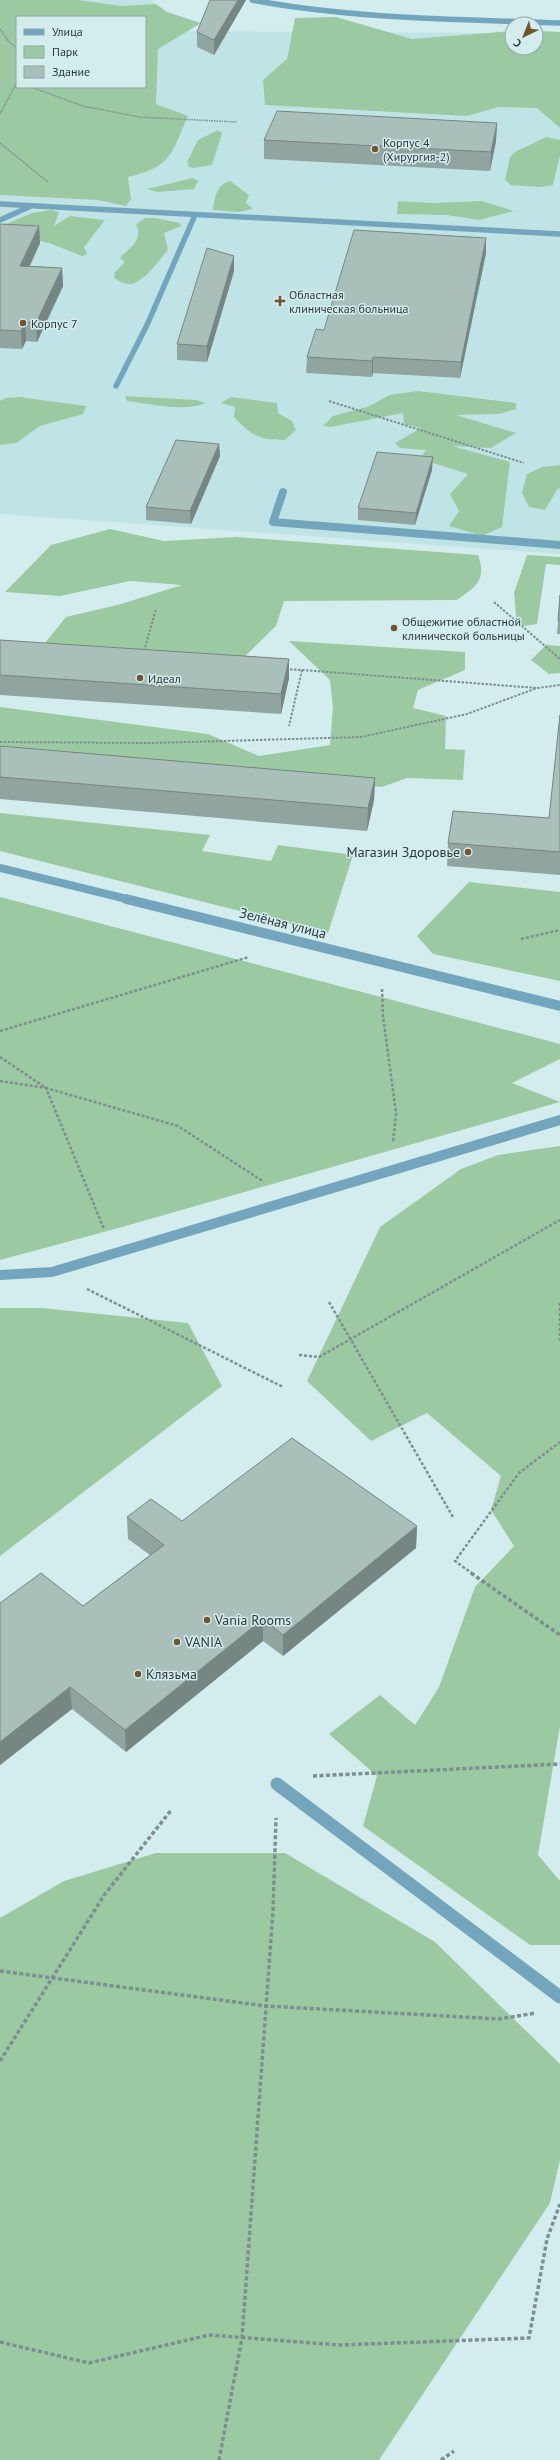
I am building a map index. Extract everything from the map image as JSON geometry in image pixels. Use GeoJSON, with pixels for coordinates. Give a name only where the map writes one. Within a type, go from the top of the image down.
{"type":"FeatureCollection","features":[{"type":"Feature","properties":{"kind":"street"},"geometry":{"type":"LineString","coordinates":[[252,0],[289,7],[382,16],[560,23]]}},
{"type":"Feature","properties":{"kind":"street"},"geometry":{"type":"LineString","coordinates":[[289,7],[290,0]]}},
{"type":"Feature","properties":{"kind":"street"},"geometry":{"type":"LineString","coordinates":[[0,204],[560,234]]}},
{"type":"Feature","properties":{"kind":"street"},"geometry":{"type":"LineString","coordinates":[[0,220],[31,206]]}},
{"type":"Feature","properties":{"kind":"street"},"geometry":{"type":"LineString","coordinates":[[116,386],[147,325],[195,215]]}},
{"type":"Feature","properties":{"kind":"street"},"geometry":{"type":"LineString","coordinates":[[283,492],[273,522],[560,545]]}},
{"type":"Feature","properties":{"kind":"street","name":"Зелёная улица"},"geometry":{"type":"LineString","coordinates":[[0,868],[560,1006]]}},
{"type":"Feature","properties":{"kind":"street"},"geometry":{"type":"LineString","coordinates":[[0,1275],[52,1272],[290,1199],[390,1172],[560,1120]]}},
{"type":"Feature","properties":{"kind":"street"},"geometry":{"type":"LineString","coordinates":[[277,1784],[560,1997]]}},
{"type":"Feature","properties":{"kind":"path"},"geometry":{"type":"LineString","coordinates":[[0,30],[9,42],[16,47]]}},
{"type":"Feature","properties":{"kind":"path"},"geometry":{"type":"LineString","coordinates":[[0,114],[16,84]]}},
{"type":"Feature","properties":{"kind":"path"},"geometry":{"type":"LineString","coordinates":[[34,88],[83,106],[139,117],[237,122]]}},
{"type":"Feature","properties":{"kind":"path"},"geometry":{"type":"LineString","coordinates":[[0,143],[81,209]]}},
{"type":"Feature","properties":{"kind":"path"},"geometry":{"type":"LineString","coordinates":[[328,401],[524,463]]}},
{"type":"Feature","properties":{"kind":"path"},"geometry":{"type":"LineString","coordinates":[[494,602],[560,659]]}},
{"type":"Feature","properties":{"kind":"path"},"geometry":{"type":"LineString","coordinates":[[144,652],[156,609]]}},
{"type":"Feature","properties":{"kind":"path"},"geometry":{"type":"LineString","coordinates":[[286,669],[537,688],[560,685]]}},
{"type":"Feature","properties":{"kind":"path"},"geometry":{"type":"LineString","coordinates":[[289,726],[302,670]]}},
{"type":"Feature","properties":{"kind":"path"},"geometry":{"type":"LineString","coordinates":[[0,742],[153,743],[361,738],[467,714],[537,688]]}},
{"type":"Feature","properties":{"kind":"path"},"geometry":{"type":"LineString","coordinates":[[520,938],[560,930]]}},
{"type":"Feature","properties":{"kind":"path"},"geometry":{"type":"LineString","coordinates":[[0,1031],[256,955]]}},
{"type":"Feature","properties":{"kind":"path"},"geometry":{"type":"LineString","coordinates":[[382,962],[383,1016],[396,1113],[390,1172]]}},
{"type":"Feature","properties":{"kind":"path"},"geometry":{"type":"LineString","coordinates":[[0,1057],[46,1088],[114,1254]]}},
{"type":"Feature","properties":{"kind":"path"},"geometry":{"type":"LineString","coordinates":[[0,1080],[46,1088],[178,1126],[290,1199]]}},
{"type":"Feature","properties":{"kind":"path"},"geometry":{"type":"LineString","coordinates":[[299,1355],[319,1356],[560,1220]]}},
{"type":"Feature","properties":{"kind":"path"},"geometry":{"type":"LineString","coordinates":[[52,1272],[283,1387]]}},
{"type":"Feature","properties":{"kind":"path"},"geometry":{"type":"LineString","coordinates":[[329,1302],[454,1517]]}},
{"type":"Feature","properties":{"kind":"path"},"geometry":{"type":"LineString","coordinates":[[560,1303],[560,1342]]}},
{"type":"Feature","properties":{"kind":"path"},"geometry":{"type":"LineString","coordinates":[[560,1442],[519,1473],[455,1561],[560,1635]]}},
{"type":"Feature","properties":{"kind":"path"},"geometry":{"type":"LineString","coordinates":[[219,2460],[242,2338],[274,1911],[277,1784],[327,1774],[560,1764]]}},
{"type":"Feature","properties":{"kind":"path"},"geometry":{"type":"LineString","coordinates":[[0,2061],[105,1894],[172,1809]]}},
{"type":"Feature","properties":{"kind":"path"},"geometry":{"type":"LineString","coordinates":[[0,1971],[54,1976],[266,2006],[499,2019],[545,2012]]}},
{"type":"Feature","properties":{"kind":"path"},"geometry":{"type":"LineString","coordinates":[[0,2342],[89,2363],[209,2335],[339,2346],[529,2338],[547,2239],[560,2204]]}},
{"type":"Feature","properties":{"kind":"path"},"geometry":{"type":"LineString","coordinates":[[441,2460],[454,2451]]}},
{"type":"Feature","properties":{"kind":"shaded area","name":"Областная клиническая больница"},"geometry":{"type":"Polygon","coordinates":[[[0,0],[152,0],[170,31],[504,33],[504,56],[544,56],[544,43],[560,34],[560,554],[0,514],[0,0]]]}},
{"type":"Feature","properties":{"kind":"green space"},"geometry":{"type":"Polygon","coordinates":[[[0,0],[78,0],[121,6],[156,4],[167,12],[201,23],[158,49],[156,104],[188,116],[173,149],[162,163],[154,168],[128,177],[131,199],[126,206],[98,200],[0,195],[0,0]]]}},
{"type":"Feature","properties":{"kind":"green space"},"geometry":{"type":"Polygon","coordinates":[[[336,17],[412,39],[504,32],[504,56],[544,56],[544,31],[560,32],[560,128],[537,108],[499,107],[467,116],[265,105],[263,80],[287,59],[295,18],[336,17]]]}},
{"type":"Feature","properties":{"kind":"green space"},"geometry":{"type":"Polygon","coordinates":[[[218,130],[222,133],[212,165],[194,168],[189,167],[187,162],[198,140],[218,130]]]}},
{"type":"Feature","properties":{"kind":"green space"},"geometry":{"type":"Polygon","coordinates":[[[546,137],[560,140],[560,155],[553,185],[539,187],[511,185],[505,180],[510,157],[515,152],[546,137]]]}},
{"type":"Feature","properties":{"kind":"green space"},"geometry":{"type":"Polygon","coordinates":[[[193,178],[198,181],[194,189],[157,192],[147,189],[193,178]]]}},
{"type":"Feature","properties":{"kind":"green space"},"geometry":{"type":"Polygon","coordinates":[[[230,181],[249,195],[246,203],[253,209],[238,212],[213,210],[217,192],[222,185],[230,181]]]}},
{"type":"Feature","properties":{"kind":"green space"},"geometry":{"type":"Polygon","coordinates":[[[398,201],[433,203],[482,201],[514,211],[479,220],[447,215],[397,214],[398,201]]]}},
{"type":"Feature","properties":{"kind":"green space"},"geometry":{"type":"Polygon","coordinates":[[[51,210],[59,212],[54,226],[70,216],[105,220],[84,247],[87,254],[82,256],[49,243],[19,236],[2,226],[32,213],[51,210]]]}},
{"type":"Feature","properties":{"kind":"green space"},"geometry":{"type":"Polygon","coordinates":[[[145,218],[155,218],[180,223],[181,226],[164,233],[168,250],[147,274],[137,282],[132,284],[125,283],[114,278],[115,272],[125,262],[120,258],[132,247],[137,239],[138,230],[136,224],[145,218]]]}},
{"type":"Feature","properties":{"kind":"green space"},"geometry":{"type":"Polygon","coordinates":[[[418,391],[516,403],[516,409],[499,414],[456,415],[516,433],[491,448],[452,446],[510,462],[502,527],[482,536],[449,526],[459,511],[450,494],[468,474],[420,459],[426,450],[400,448],[395,443],[421,428],[404,424],[403,413],[331,427],[323,426],[333,416],[370,406],[389,395],[418,391]]]}},
{"type":"Feature","properties":{"kind":"green space"},"geometry":{"type":"Polygon","coordinates":[[[125,396],[196,400],[206,403],[197,406],[177,407],[127,401],[125,396]]]}},
{"type":"Feature","properties":{"kind":"green space"},"geometry":{"type":"Polygon","coordinates":[[[19,397],[86,406],[83,414],[40,426],[16,443],[0,445],[0,401],[5,398],[19,397]]]}},
{"type":"Feature","properties":{"kind":"green space"},"geometry":{"type":"Polygon","coordinates":[[[231,397],[277,403],[278,413],[292,421],[296,430],[285,440],[256,436],[246,429],[234,417],[235,407],[221,403],[231,397]]]}},
{"type":"Feature","properties":{"kind":"green space"},"geometry":{"type":"Polygon","coordinates":[[[560,465],[560,489],[558,488],[545,510],[529,507],[522,493],[527,474],[542,467],[560,465]]]}},
{"type":"Feature","properties":{"kind":"green space"},"geometry":{"type":"Polygon","coordinates":[[[110,529],[164,541],[236,537],[478,555],[481,571],[478,582],[474,587],[457,600],[284,601],[276,626],[242,659],[37,653],[66,617],[121,604],[182,585],[130,581],[60,596],[5,592],[51,545],[110,529]]]}},
{"type":"Feature","properties":{"kind":"green space"},"geometry":{"type":"Polygon","coordinates":[[[527,555],[560,557],[560,565],[546,564],[537,624],[517,627],[514,593],[527,555]]]}},
{"type":"Feature","properties":{"kind":"green space"},"geometry":{"type":"Polygon","coordinates":[[[289,641],[465,652],[465,670],[418,690],[413,708],[446,716],[445,749],[465,750],[463,780],[407,778],[382,787],[0,757],[0,707],[208,734],[259,756],[330,745],[333,707],[330,680],[289,641]]]}},
{"type":"Feature","properties":{"kind":"green space"},"geometry":{"type":"Polygon","coordinates":[[[546,645],[560,646],[560,673],[549,674],[531,660],[546,645]]]}},
{"type":"Feature","properties":{"kind":"green space"},"geometry":{"type":"Polygon","coordinates":[[[0,813],[210,835],[202,851],[271,861],[278,845],[353,855],[328,933],[0,851],[0,813]]]}},
{"type":"Feature","properties":{"kind":"green space"},"geometry":{"type":"Polygon","coordinates":[[[469,882],[560,892],[560,981],[433,954],[417,936],[469,882]]]}},
{"type":"Feature","properties":{"kind":"green space"},"geometry":{"type":"Polygon","coordinates":[[[0,897],[560,1044],[560,1059],[512,1083],[560,1102],[115,1229],[0,1260],[0,897]]]}},
{"type":"Feature","properties":{"kind":"green space"},"geometry":{"type":"Polygon","coordinates":[[[560,1146],[560,1726],[538,1855],[560,1881],[560,1945],[530,1945],[363,1826],[377,1776],[329,1734],[380,1695],[415,1725],[439,1687],[475,1587],[514,1546],[491,1510],[501,1476],[427,1413],[371,1441],[307,1381],[380,1227],[461,1169],[498,1155],[560,1146]]]}},
{"type":"Feature","properties":{"kind":"green space"},"geometry":{"type":"Polygon","coordinates":[[[0,1308],[42,1308],[188,1323],[222,1386],[0,1556],[0,1308]]]}},
{"type":"Feature","properties":{"kind":"green space"},"geometry":{"type":"Polygon","coordinates":[[[156,1853],[285,1853],[435,1942],[560,2064],[560,2160],[550,2203],[379,2460],[0,2460],[0,1918],[64,1881],[156,1853]]]}},
{"type":"Feature","properties":{"kind":"building"},"geometry":{"type":"Polygon","coordinates":[[[210,0],[238,0],[214,40],[197,32],[210,0]]]}},
{"type":"Feature","properties":{"kind":"building"},"geometry":{"type":"Polygon","coordinates":[[[277,111],[497,123],[491,152],[264,140],[277,111]]]}},
{"type":"Feature","properties":{"kind":"building"},"geometry":{"type":"Polygon","coordinates":[[[0,224],[39,226],[20,266],[62,268],[36,323],[25,322],[21,331],[0,330],[0,224]]]}},
{"type":"Feature","properties":{"kind":"building"},"geometry":{"type":"Polygon","coordinates":[[[354,230],[486,238],[461,362],[373,357],[372,361],[307,357],[316,329],[324,330],[354,230]]]}},
{"type":"Feature","properties":{"kind":"building"},"geometry":{"type":"Polygon","coordinates":[[[207,248],[234,256],[207,346],[177,344],[207,248]]]}},
{"type":"Feature","properties":{"kind":"building"},"geometry":{"type":"Polygon","coordinates":[[[176,440],[219,444],[190,511],[146,507],[176,440]]]}},
{"type":"Feature","properties":{"kind":"building"},"geometry":{"type":"Polygon","coordinates":[[[377,452],[433,457],[416,513],[358,508],[377,452]]]}},
{"type":"Feature","properties":{"kind":"building"},"geometry":{"type":"Polygon","coordinates":[[[560,595],[560,621],[558,621],[560,595]]]}},
{"type":"Feature","properties":{"kind":"building"},"geometry":{"type":"Polygon","coordinates":[[[0,640],[289,659],[281,694],[0,675],[0,640]]]}},
{"type":"Feature","properties":{"kind":"building"},"geometry":{"type":"Polygon","coordinates":[[[560,715],[560,852],[448,843],[453,811],[549,818],[560,715]]]}},
{"type":"Feature","properties":{"kind":"building"},"geometry":{"type":"Polygon","coordinates":[[[0,746],[375,778],[368,808],[0,777],[0,746]]]}},
{"type":"Feature","properties":{"kind":"building"},"geometry":{"type":"Polygon","coordinates":[[[292,1438],[417,1526],[283,1635],[263,1619],[125,1730],[70,1687],[0,1742],[0,1603],[41,1573],[83,1606],[164,1545],[127,1517],[151,1499],[182,1521],[292,1438]]]}},
{"type":"Feature","properties":{"kind":"place","name":"Корпус 4 (Хирургия-2)"},"geometry":{"type":"Point","coordinates":[375,149]}},
{"type":"Feature","properties":{"kind":"place","name":"Областная клиническая больница"},"geometry":{"type":"Point","coordinates":[280,301]}},
{"type":"Feature","properties":{"kind":"place","name":"Корпус 7"},"geometry":{"type":"Point","coordinates":[23,323]}},
{"type":"Feature","properties":{"kind":"place","name":"Общежитие областной клинической больницы"},"geometry":{"type":"Point","coordinates":[394,628]}},
{"type":"Feature","properties":{"kind":"place","name":"Идеал"},"geometry":{"type":"Point","coordinates":[140,678]}},
{"type":"Feature","properties":{"kind":"place","name":"Магазин Здоровье"},"geometry":{"type":"Point","coordinates":[468,852]}},
{"type":"Feature","properties":{"kind":"place","name":"Vania Rooms"},"geometry":{"type":"Point","coordinates":[207,1620]}},
{"type":"Feature","properties":{"kind":"place","name":"VANIA"},"geometry":{"type":"Point","coordinates":[177,1642]}},
{"type":"Feature","properties":{"kind":"place","name":"Клязьма"},"geometry":{"type":"Point","coordinates":[138,1674]}}]}
